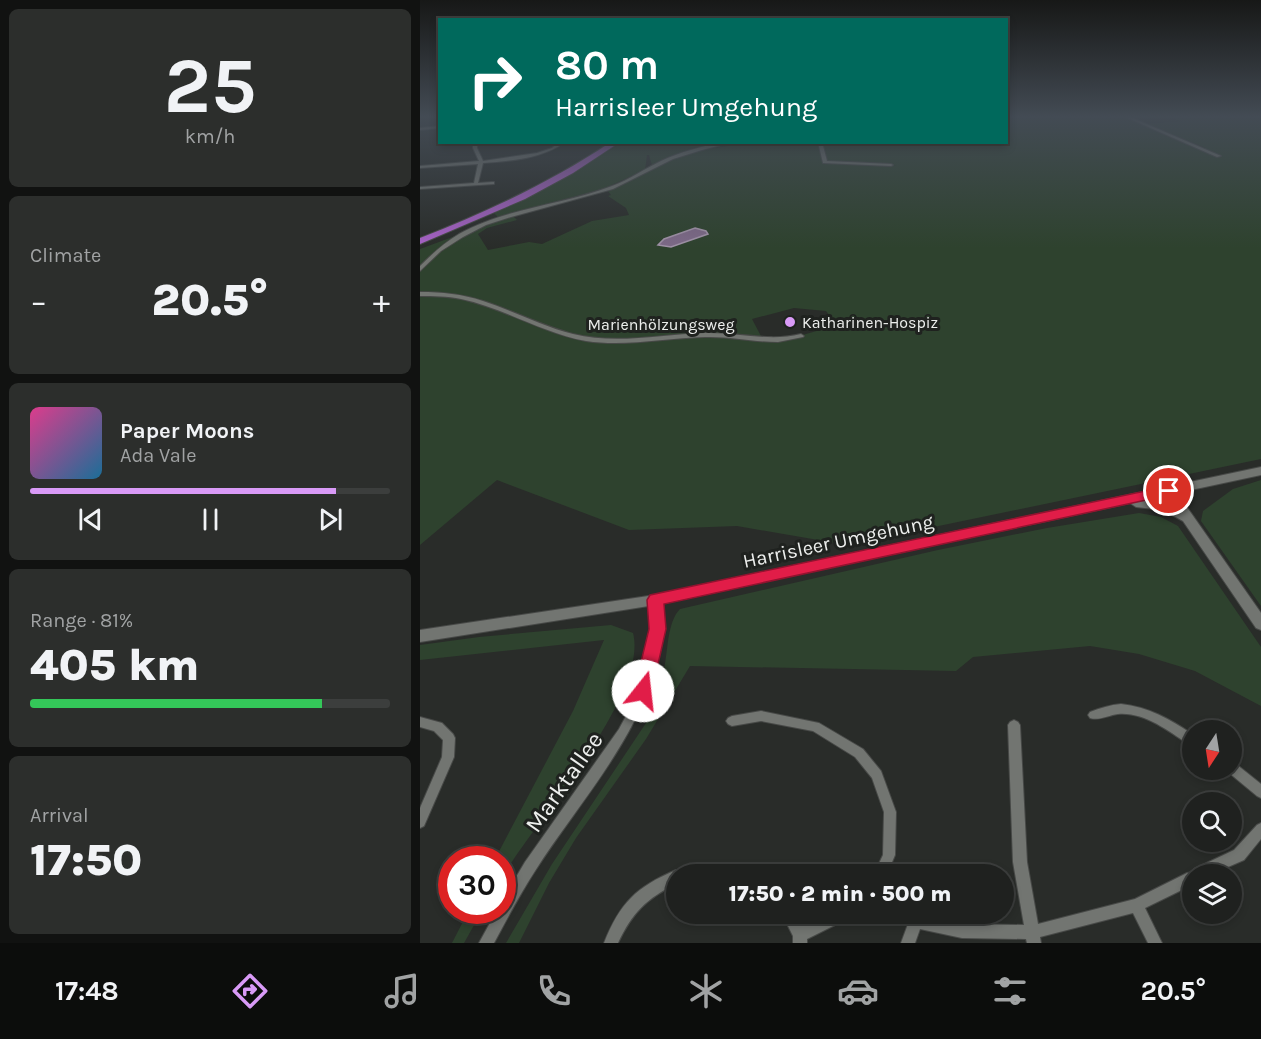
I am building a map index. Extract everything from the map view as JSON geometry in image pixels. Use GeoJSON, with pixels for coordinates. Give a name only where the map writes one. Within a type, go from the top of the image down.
{"type":"FeatureCollection","features":[{"type":"Feature","properties":{"kind":"highway"},"geometry":{"type":"LineString","coordinates":[[420,239],[513,198],[583,160]]}},
{"type":"Feature","properties":{"kind":"highway"},"geometry":{"type":"LineString","coordinates":[[420,239],[526,195],[590,160]]}},
{"type":"Feature","properties":{"kind":"main road","name":"Harrisleer Umgehung"},"geometry":{"type":"LineString","coordinates":[[420,636],[655,600],[1261,471]]}},
{"type":"Feature","properties":{"kind":"main road"},"geometry":{"type":"LineString","coordinates":[[1169,491],[1261,623]]}},
{"type":"Feature","properties":{"kind":"main road"},"geometry":{"type":"LineString","coordinates":[[1071,513],[1095,512],[1144,503],[1169,508],[1191,524]]}},
{"type":"Feature","properties":{"kind":"street"},"geometry":{"type":"LineString","coordinates":[[420,167],[480,161],[527,160]]}},
{"type":"Feature","properties":{"kind":"street"},"geometry":{"type":"LineString","coordinates":[[420,269],[432,255],[449,242],[479,226],[514,213],[612,188],[668,160]]}},
{"type":"Feature","properties":{"kind":"street"},"geometry":{"type":"LineString","coordinates":[[825,160],[825,162],[891,165]]}},
{"type":"Feature","properties":{"kind":"street"},"geometry":{"type":"LineString","coordinates":[[476,183],[480,161]]}},
{"type":"Feature","properties":{"kind":"street"},"geometry":{"type":"LineString","coordinates":[[420,189],[492,183]]}},
{"type":"Feature","properties":{"kind":"street","name":"Marienhölzungsweg"},"geometry":{"type":"LineString","coordinates":[[420,294],[448,294],[469,298],[510,311],[556,331],[597,341],[708,335],[782,341],[801,336]]}},
{"type":"Feature","properties":{"kind":"street","name":"Marktallee"},"geometry":{"type":"LineString","coordinates":[[486,943],[530,867],[623,733],[633,714],[643,691],[655,647],[658,629],[655,600]]}},
{"type":"Feature","properties":{"kind":"street"},"geometry":{"type":"LineString","coordinates":[[1094,715],[1110,708],[1129,708],[1159,718],[1182,733]]}},
{"type":"Feature","properties":{"kind":"street"},"geometry":{"type":"LineString","coordinates":[[732,721],[761,716],[815,727],[859,753],[877,775],[890,812],[889,855],[885,864]]}},
{"type":"Feature","properties":{"kind":"street"},"geometry":{"type":"LineString","coordinates":[[420,722],[438,726],[449,738],[448,757],[420,822]]}},
{"type":"Feature","properties":{"kind":"street"},"geometry":{"type":"LineString","coordinates":[[1014,725],[1020,862],[1034,938]]}},
{"type":"Feature","properties":{"kind":"street"},"geometry":{"type":"LineString","coordinates":[[1242,776],[1261,792]]}},
{"type":"Feature","properties":{"kind":"street"},"geometry":{"type":"LineString","coordinates":[[1220,864],[1239,855],[1261,829]]}},
{"type":"Feature","properties":{"kind":"street"},"geometry":{"type":"LineString","coordinates":[[611,943],[623,915],[650,888],[666,881]]}},
{"type":"Feature","properties":{"kind":"street"},"geometry":{"type":"LineString","coordinates":[[930,924],[962,931],[1034,938],[1137,905],[1182,883]]}},
{"type":"Feature","properties":{"kind":"street"},"geometry":{"type":"LineString","coordinates":[[1137,905],[1155,943]]}},
{"type":"Feature","properties":{"kind":"street"},"geometry":{"type":"LineString","coordinates":[[793,924],[800,939],[825,924]]}},
{"type":"Feature","properties":{"kind":"street"},"geometry":{"type":"LineString","coordinates":[[908,943],[915,924]]}},
{"type":"Feature","properties":{"kind":"green space"},"geometry":{"type":"Polygon","coordinates":[[[593,160],[646,160],[645,170],[603,189],[498,217],[494,213],[566,177],[593,160]]]}},
{"type":"Feature","properties":{"kind":"green space"},"geometry":{"type":"Polygon","coordinates":[[[651,160],[664,160],[652,165],[651,160]]]}},
{"type":"Feature","properties":{"kind":"green space"},"geometry":{"type":"Polygon","coordinates":[[[669,160],[823,160],[824,162],[897,166],[827,162],[826,160],[1261,160],[1261,459],[847,545],[737,526],[629,530],[497,480],[420,545],[420,249],[512,215],[517,220],[487,228],[478,234],[488,250],[529,242],[542,244],[592,221],[629,215],[626,208],[608,196],[611,195],[608,191],[669,160]],[[695,228],[658,245],[671,247],[708,234],[695,228]],[[794,308],[752,319],[762,338],[785,340],[827,328],[832,319],[826,311],[794,308]]]}},
{"type":"Feature","properties":{"kind":"green space"},"geometry":{"type":"Polygon","coordinates":[[[1261,480],[1261,606],[1201,521],[1203,511],[1233,489],[1261,480]]]}},
{"type":"Feature","properties":{"kind":"green space"},"geometry":{"type":"Polygon","coordinates":[[[1139,513],[1161,517],[1178,526],[1261,647],[1261,706],[1195,671],[1139,654],[1090,646],[973,657],[956,671],[690,666],[646,739],[576,838],[549,883],[519,943],[506,943],[552,864],[646,723],[662,676],[673,621],[680,609],[938,550],[1047,528],[1139,513]]]}},
{"type":"Feature","properties":{"kind":"green space"},"geometry":{"type":"Polygon","coordinates":[[[611,625],[633,633],[633,659],[624,689],[607,723],[586,757],[516,855],[516,846],[502,846],[573,711],[604,640],[420,660],[420,645],[479,637],[611,625]]]}},
{"type":"Feature","properties":{"kind":"green space"},"geometry":{"type":"Polygon","coordinates":[[[462,924],[475,924],[464,943],[452,943],[462,924]]]}},
{"type":"Feature","properties":{"kind":"shaded area"},"geometry":{"type":"Polygon","coordinates":[[[695,228],[706,231],[708,234],[671,247],[658,245],[664,239],[695,228]]]}},
{"type":"Feature","properties":{"kind":"place","name":"Katharinen-Hospiz"},"geometry":{"type":"Point","coordinates":[790,322]}},
{"type":"Feature","properties":{"kind":"route"},"geometry":{"type":"LineString","coordinates":[[643,691],[658,629],[655,600],[1169,491]]}}]}
